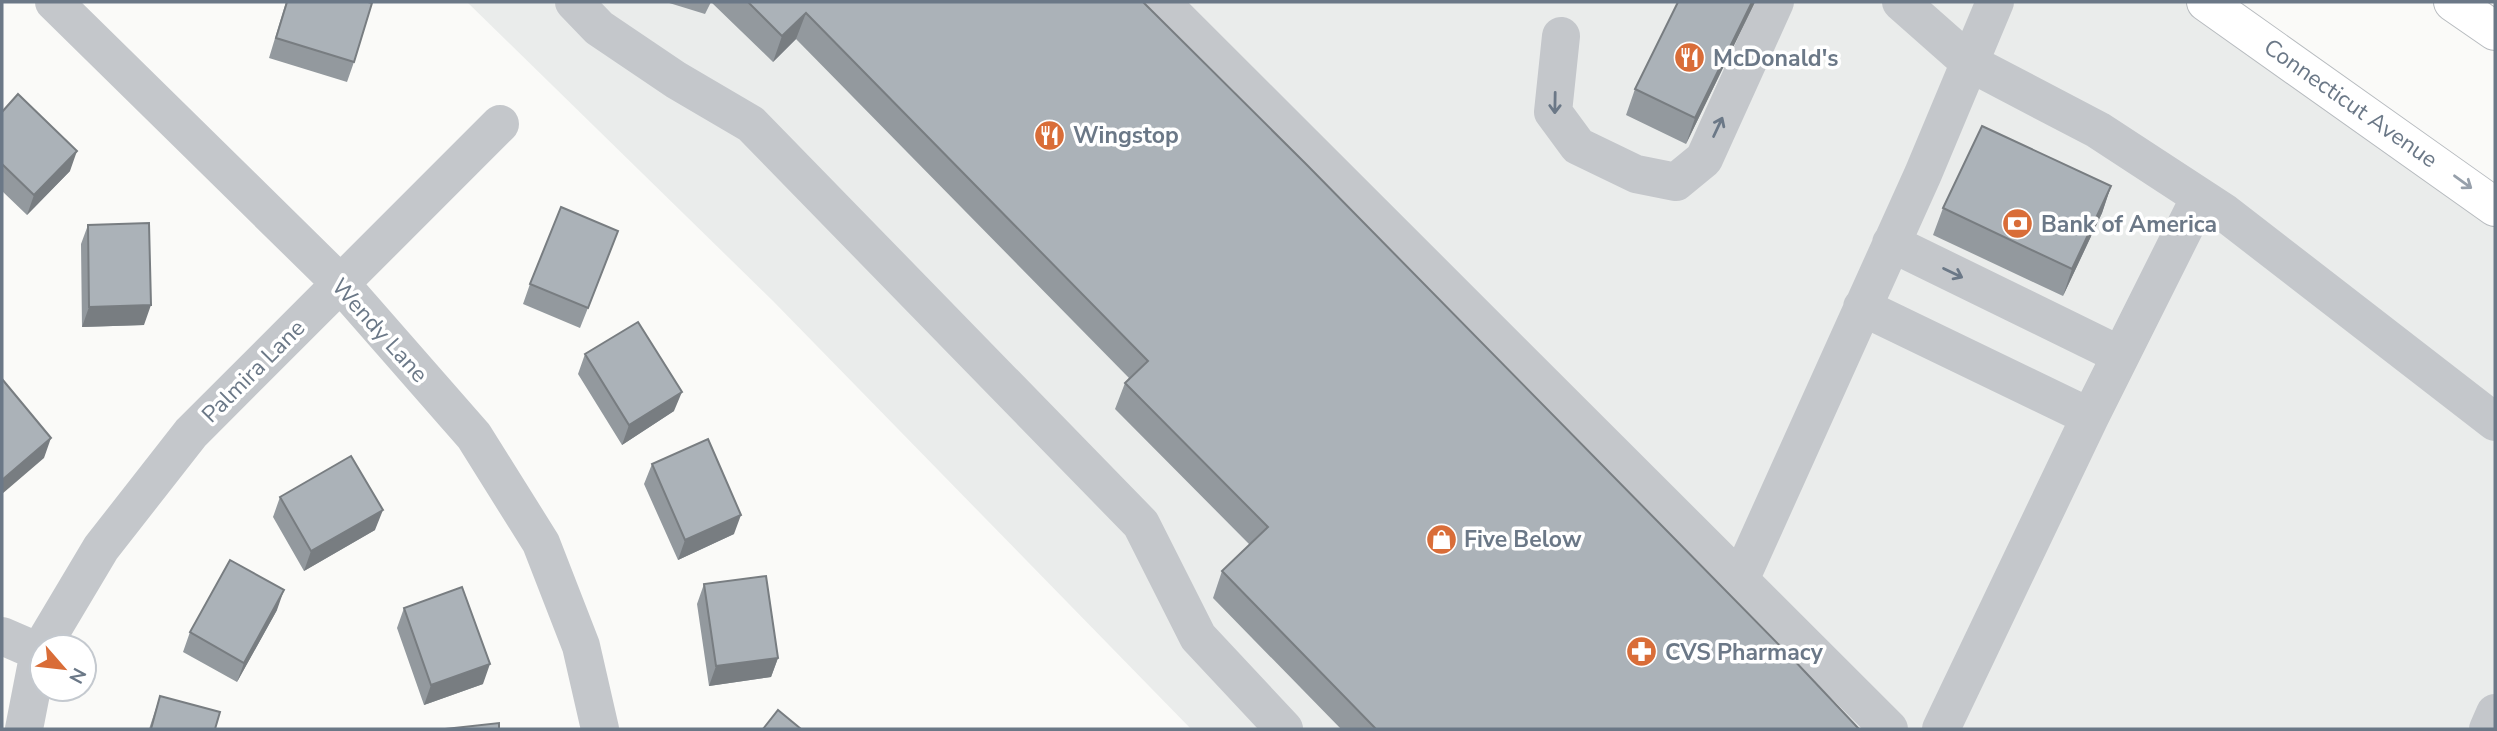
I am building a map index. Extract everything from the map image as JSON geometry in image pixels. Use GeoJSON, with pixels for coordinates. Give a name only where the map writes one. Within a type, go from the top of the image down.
{"type":"FeatureCollection","features":[{"type":"Feature","properties":{"kind":"main road","name":"Connecticut Avenue"},"geometry":{"type":"LineString","coordinates":[[2206,2],[2495,206]]}},
{"type":"Feature","properties":{"kind":"main road"},"geometry":{"type":"LineString","coordinates":[[2453,2],[2495,31]]}},
{"type":"Feature","properties":{"kind":"street","name":"Wendy Lane"},"geometry":{"type":"LineString","coordinates":[[54,2],[340,284],[474,436],[541,543],[581,646],[600,729]]}},
{"type":"Feature","properties":{"kind":"street"},"geometry":{"type":"LineString","coordinates":[[574,2],[599,28],[676,80],[751,124],[761,134],[1141,524],[1198,636],[1284,729]]}},
{"type":"Feature","properties":{"kind":"street"},"geometry":{"type":"LineString","coordinates":[[1561,36],[1553,112],[1578,146],[1636,174],[1676,182],[1704,159],[1775,2]]}},
{"type":"Feature","properties":{"kind":"street"},"geometry":{"type":"LineString","coordinates":[[1901,2],[1970,64],[2098,130],[2200,197],[2286,258],[2495,422]]}},
{"type":"Feature","properties":{"kind":"street"},"geometry":{"type":"LineString","coordinates":[[1740,580],[1970,64],[1995,2]]}},
{"type":"Feature","properties":{"kind":"street"},"geometry":{"type":"LineString","coordinates":[[1171,6],[1889,729]]}},
{"type":"Feature","properties":{"kind":"street","name":"Palmira Lane"},"geometry":{"type":"LineString","coordinates":[[51,633],[101,548],[191,433],[500,124]]}},
{"type":"Feature","properties":{"kind":"street"},"geometry":{"type":"LineString","coordinates":[[1941,729],[2120,355],[2200,197]]}},
{"type":"Feature","properties":{"kind":"street"},"geometry":{"type":"LineString","coordinates":[[1891,243],[2120,355]]}},
{"type":"Feature","properties":{"kind":"street"},"geometry":{"type":"LineString","coordinates":[[1861,307],[2090,417]]}},
{"type":"Feature","properties":{"kind":"street"},"geometry":{"type":"LineString","coordinates":[[2,636],[28,645]]}},
{"type":"Feature","properties":{"kind":"street","name":"Palmira Lane"},"geometry":{"type":"LineString","coordinates":[[24,729],[30,703]]}},
{"type":"Feature","properties":{"kind":"street"},"geometry":{"type":"LineString","coordinates":[[2488,729],[2495,713]]}},
{"type":"Feature","properties":{"kind":"shaded area"},"geometry":{"type":"Polygon","coordinates":[[[467,2],[2206,2],[2495,207],[2495,729],[1191,729],[773,301],[467,2]]]}},
{"type":"Feature","properties":{"kind":"building"},"geometry":{"type":"Polygon","coordinates":[[[287,2],[372,3],[354,62],[276,38],[287,2]]]}},
{"type":"Feature","properties":{"kind":"building"},"geometry":{"type":"Polygon","coordinates":[[[748,2],[1143,2],[1306,164],[1859,729],[1376,729],[1222,571],[1268,527],[1125,383],[1148,361],[806,13],[782,36],[748,2]]]}},
{"type":"Feature","properties":{"kind":"building","name":"McDonald's"},"geometry":{"type":"Polygon","coordinates":[[[1678,2],[1752,2],[1695,118],[1635,89],[1678,2]]]}},
{"type":"Feature","properties":{"kind":"building"},"geometry":{"type":"Polygon","coordinates":[[[18,94],[77,151],[34,195],[2,164],[2,112],[18,94]]]}},
{"type":"Feature","properties":{"kind":"building","name":"Bank of America"},"geometry":{"type":"Polygon","coordinates":[[[1982,126],[2111,186],[2072,269],[1943,208],[1982,126]]]}},
{"type":"Feature","properties":{"kind":"building"},"geometry":{"type":"Polygon","coordinates":[[[561,207],[618,231],[588,308],[530,284],[561,207]]]}},
{"type":"Feature","properties":{"kind":"building"},"geometry":{"type":"Polygon","coordinates":[[[149,223],[151,305],[89,307],[88,225],[149,223]]]}},
{"type":"Feature","properties":{"kind":"building"},"geometry":{"type":"Polygon","coordinates":[[[638,322],[682,392],[629,425],[585,354],[638,322]]]}},
{"type":"Feature","properties":{"kind":"building"},"geometry":{"type":"Polygon","coordinates":[[[2,379],[51,438],[2,480],[2,379]]]}},
{"type":"Feature","properties":{"kind":"building"},"geometry":{"type":"Polygon","coordinates":[[[708,439],[741,515],[685,540],[652,464],[708,439]]]}},
{"type":"Feature","properties":{"kind":"building"},"geometry":{"type":"Polygon","coordinates":[[[351,456],[383,510],[311,551],[280,497],[351,456]]]}},
{"type":"Feature","properties":{"kind":"building"},"geometry":{"type":"Polygon","coordinates":[[[230,560],[284,590],[244,663],[190,632],[230,560]]]}},
{"type":"Feature","properties":{"kind":"building"},"geometry":{"type":"Polygon","coordinates":[[[766,576],[778,658],[716,666],[704,584],[766,576]]]}},
{"type":"Feature","properties":{"kind":"building"},"geometry":{"type":"Polygon","coordinates":[[[462,587],[490,664],[431,685],[404,608],[462,587]]]}},
{"type":"Feature","properties":{"kind":"building"},"geometry":{"type":"Polygon","coordinates":[[[160,696],[220,712],[215,729],[151,729],[160,696]]]}},
{"type":"Feature","properties":{"kind":"building"},"geometry":{"type":"Polygon","coordinates":[[[778,710],[801,729],[763,729],[778,710]]]}},
{"type":"Feature","properties":{"kind":"building"},"geometry":{"type":"Polygon","coordinates":[[[499,723],[499,729],[445,729],[499,723]]]}},
{"type":"Feature","properties":{"kind":"place","name":"McDonald's"},"geometry":{"type":"Point","coordinates":[1690,58]}},
{"type":"Feature","properties":{"kind":"place","name":"Wingstop"},"geometry":{"type":"Point","coordinates":[1050,135]}},
{"type":"Feature","properties":{"kind":"place","name":"Bank of America"},"geometry":{"type":"Point","coordinates":[2018,224]}},
{"type":"Feature","properties":{"kind":"place","name":"Five Below"},"geometry":{"type":"Point","coordinates":[1441,539]}},
{"type":"Feature","properties":{"kind":"place","name":"CVS Pharmacy"},"geometry":{"type":"Point","coordinates":[1642,652]}}]}
